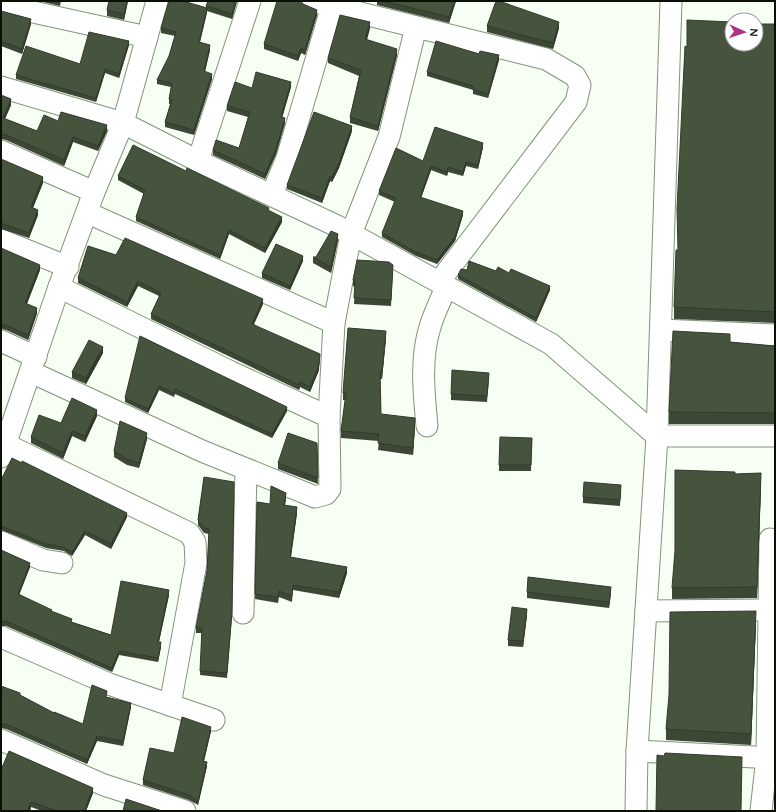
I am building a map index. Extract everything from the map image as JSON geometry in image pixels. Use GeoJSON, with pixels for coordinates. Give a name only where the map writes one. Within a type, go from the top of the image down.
{"type":"FeatureCollection","features":[{"type":"Feature","properties":{"kind":"street"},"geometry":{"type":"LineString","coordinates":[[157,1],[123,123],[94,192],[88,213],[59,287],[2,448],[189,533],[195,542],[196,563],[170,705]]}},
{"type":"Feature","properties":{"kind":"street"},"geometry":{"type":"LineString","coordinates":[[198,161],[250,1]]}},
{"type":"Feature","properties":{"kind":"street"},"geometry":{"type":"LineString","coordinates":[[312,1],[546,59],[575,76],[580,85],[576,102],[442,284],[430,328],[426,352],[423,387],[427,426]]}},
{"type":"Feature","properties":{"kind":"street"},"geometry":{"type":"LineString","coordinates":[[636,811],[637,751],[658,436],[671,1]]}},
{"type":"Feature","properties":{"kind":"street"},"geometry":{"type":"LineString","coordinates":[[1,5],[147,37]]}},
{"type":"Feature","properties":{"kind":"street"},"geometry":{"type":"LineString","coordinates":[[272,194],[287,158],[332,6]]}},
{"type":"Feature","properties":{"kind":"street"},"geometry":{"type":"LineString","coordinates":[[1,341],[33,364],[202,451],[315,497],[326,494],[330,490],[329,417],[334,323],[351,234],[389,137],[416,27]]}},
{"type":"Feature","properties":{"kind":"street"},"geometry":{"type":"LineString","coordinates":[[1,87],[123,123],[198,161],[272,194],[351,234],[551,344],[658,436],[775,436]]}},
{"type":"Feature","properties":{"kind":"street"},"geometry":{"type":"LineString","coordinates":[[1,151],[94,192]]}},
{"type":"Feature","properties":{"kind":"street"},"geometry":{"type":"LineString","coordinates":[[88,213],[334,323]]}},
{"type":"Feature","properties":{"kind":"street"},"geometry":{"type":"LineString","coordinates":[[1,240],[68,267]]}},
{"type":"Feature","properties":{"kind":"street"},"geometry":{"type":"LineString","coordinates":[[59,287],[232,372],[329,417]]}},
{"type":"Feature","properties":{"kind":"street"},"geometry":{"type":"LineString","coordinates":[[662,330],[775,335]]}},
{"type":"Feature","properties":{"kind":"street"},"geometry":{"type":"LineString","coordinates":[[243,612],[246,469]]}},
{"type":"Feature","properties":{"kind":"street"},"geometry":{"type":"LineString","coordinates":[[761,811],[771,757],[769,610],[770,539]]}},
{"type":"Feature","properties":{"kind":"street"},"geometry":{"type":"LineString","coordinates":[[1,542],[43,560],[62,563]]}},
{"type":"Feature","properties":{"kind":"street"},"geometry":{"type":"LineString","coordinates":[[646,611],[769,610]]}},
{"type":"Feature","properties":{"kind":"street"},"geometry":{"type":"LineString","coordinates":[[1,637],[108,684],[214,720]]}},
{"type":"Feature","properties":{"kind":"street"},"geometry":{"type":"LineString","coordinates":[[1,740],[104,785],[185,811]]}},
{"type":"Feature","properties":{"kind":"street"},"geometry":{"type":"LineString","coordinates":[[637,751],[771,757]]}},
{"type":"Feature","properties":{"kind":"building"},"geometry":{"type":"Polygon","coordinates":[[[109,1],[127,1],[124,14],[107,10],[109,1]]]}},
{"type":"Feature","properties":{"kind":"building"},"geometry":{"type":"Polygon","coordinates":[[[169,1],[183,1],[207,8],[199,42],[210,45],[204,71],[212,74],[194,130],[165,122],[172,100],[169,99],[172,83],[157,80],[169,56],[176,32],[161,28],[169,1]]]}},
{"type":"Feature","properties":{"kind":"building"},"geometry":{"type":"Polygon","coordinates":[[[208,1],[236,1],[232,14],[206,6],[208,1]]]}},
{"type":"Feature","properties":{"kind":"building"},"geometry":{"type":"Polygon","coordinates":[[[277,1],[301,1],[303,4],[317,10],[305,50],[301,48],[298,56],[264,44],[277,1]]]}},
{"type":"Feature","properties":{"kind":"building"},"geometry":{"type":"Polygon","coordinates":[[[383,1],[455,1],[449,17],[383,1]]]}},
{"type":"Feature","properties":{"kind":"building"},"geometry":{"type":"Polygon","coordinates":[[[496,1],[559,22],[553,43],[487,26],[496,1]]]}},
{"type":"Feature","properties":{"kind":"building"},"geometry":{"type":"Polygon","coordinates":[[[1,11],[31,19],[22,49],[1,41],[1,11]]]}},
{"type":"Feature","properties":{"kind":"building"},"geometry":{"type":"Polygon","coordinates":[[[340,15],[370,22],[365,39],[397,49],[378,126],[350,117],[361,70],[328,58],[340,15]]]}},
{"type":"Feature","properties":{"kind":"building"},"geometry":{"type":"Polygon","coordinates":[[[687,20],[724,22],[724,52],[764,52],[764,24],[775,24],[775,312],[674,307],[676,250],[678,250],[677,209],[685,46],[687,47],[687,20]]]}},
{"type":"Feature","properties":{"kind":"building"},"geometry":{"type":"Polygon","coordinates":[[[89,32],[129,41],[119,74],[105,69],[96,98],[16,75],[26,46],[80,64],[89,32]]]}},
{"type":"Feature","properties":{"kind":"building"},"geometry":{"type":"Polygon","coordinates":[[[436,41],[479,54],[480,51],[499,55],[488,94],[473,89],[473,86],[427,72],[436,41]]]}},
{"type":"Feature","properties":{"kind":"building"},"geometry":{"type":"Polygon","coordinates":[[[256,72],[291,82],[281,117],[285,118],[276,149],[265,174],[213,150],[216,140],[239,148],[250,112],[227,106],[235,82],[252,88],[256,72]]]}},
{"type":"Feature","properties":{"kind":"building"},"geometry":{"type":"Polygon","coordinates":[[[1,95],[11,99],[3,118],[37,131],[44,115],[58,121],[61,112],[107,125],[98,146],[73,137],[64,160],[1,134],[1,95]]]}},
{"type":"Feature","properties":{"kind":"building"},"geometry":{"type":"Polygon","coordinates":[[[314,112],[352,126],[339,163],[332,177],[330,176],[322,198],[287,185],[314,112]]]}},
{"type":"Feature","properties":{"kind":"building"},"geometry":{"type":"Polygon","coordinates":[[[435,127],[483,143],[478,165],[466,162],[463,172],[448,167],[447,172],[431,166],[420,197],[463,211],[455,237],[437,260],[416,252],[382,233],[396,198],[379,191],[396,148],[423,161],[435,127]]]}},
{"type":"Feature","properties":{"kind":"building"},"geometry":{"type":"Polygon","coordinates":[[[133,145],[186,171],[187,168],[269,208],[268,210],[282,217],[265,248],[229,230],[220,255],[136,217],[145,190],[118,176],[133,145]]]}},
{"type":"Feature","properties":{"kind":"building"},"geometry":{"type":"Polygon","coordinates":[[[1,159],[43,177],[31,207],[38,210],[29,233],[1,223],[1,159]]]}},
{"type":"Feature","properties":{"kind":"building"},"geometry":{"type":"Polygon","coordinates":[[[331,231],[338,234],[331,267],[313,257],[316,257],[331,231]]]}},
{"type":"Feature","properties":{"kind":"building"},"geometry":{"type":"Polygon","coordinates":[[[125,238],[263,299],[252,324],[320,354],[319,365],[310,387],[300,382],[299,385],[151,314],[161,293],[138,281],[127,302],[78,278],[88,246],[116,255],[125,238]]]}},
{"type":"Feature","properties":{"kind":"building"},"geometry":{"type":"Polygon","coordinates":[[[276,244],[303,256],[290,286],[262,273],[276,244]]]}},
{"type":"Feature","properties":{"kind":"building"},"geometry":{"type":"Polygon","coordinates":[[[1,248],[40,265],[25,303],[37,308],[28,335],[1,324],[1,248]]]}},
{"type":"Feature","properties":{"kind":"building"},"geometry":{"type":"Polygon","coordinates":[[[357,260],[389,262],[393,265],[391,300],[354,298],[355,281],[353,280],[357,260]]]}},
{"type":"Feature","properties":{"kind":"building"},"geometry":{"type":"Polygon","coordinates":[[[469,261],[496,271],[498,267],[509,273],[511,269],[550,286],[536,318],[458,275],[461,269],[467,270],[469,261]]]}},
{"type":"Feature","properties":{"kind":"building"},"geometry":{"type":"Polygon","coordinates":[[[348,328],[386,331],[382,372],[380,372],[381,414],[415,418],[413,448],[378,443],[379,434],[341,431],[346,393],[343,393],[348,328]]]}},
{"type":"Feature","properties":{"kind":"building"},"geometry":{"type":"Polygon","coordinates":[[[673,331],[730,334],[730,342],[775,346],[775,413],[669,412],[673,331]]]}},
{"type":"Feature","properties":{"kind":"building"},"geometry":{"type":"Polygon","coordinates":[[[140,336],[287,407],[272,434],[175,389],[174,393],[159,386],[148,409],[125,398],[140,336]]]}},
{"type":"Feature","properties":{"kind":"building"},"geometry":{"type":"Polygon","coordinates":[[[89,340],[103,347],[86,378],[72,372],[89,340]]]}},
{"type":"Feature","properties":{"kind":"building"},"geometry":{"type":"Polygon","coordinates":[[[452,370],[489,373],[487,396],[451,394],[452,370]]]}},
{"type":"Feature","properties":{"kind":"building"},"geometry":{"type":"Polygon","coordinates":[[[72,398],[97,410],[85,436],[72,431],[63,453],[31,437],[39,415],[61,423],[72,398]]]}},
{"type":"Feature","properties":{"kind":"building"},"geometry":{"type":"Polygon","coordinates":[[[120,421],[147,433],[139,463],[127,459],[114,451],[120,421]]]}},
{"type":"Feature","properties":{"kind":"building"},"geometry":{"type":"Polygon","coordinates":[[[288,433],[317,443],[318,478],[278,463],[288,433]]]}},
{"type":"Feature","properties":{"kind":"building"},"geometry":{"type":"Polygon","coordinates":[[[500,437],[532,438],[531,465],[499,465],[500,437]]]}},
{"type":"Feature","properties":{"kind":"building"},"geometry":{"type":"Polygon","coordinates":[[[12,458],[22,463],[22,461],[127,513],[111,544],[85,531],[72,552],[64,547],[46,544],[1,526],[1,480],[12,458]]]}},
{"type":"Feature","properties":{"kind":"building"},"geometry":{"type":"Polygon","coordinates":[[[675,470],[735,472],[735,474],[761,473],[757,587],[672,588],[675,550],[675,470]]]}},
{"type":"Feature","properties":{"kind":"building"},"geometry":{"type":"Polygon","coordinates":[[[204,477],[234,482],[232,611],[227,673],[200,671],[202,628],[196,628],[207,571],[209,529],[204,528],[198,520],[204,477]]]}},
{"type":"Feature","properties":{"kind":"building"},"geometry":{"type":"Polygon","coordinates":[[[584,482],[621,485],[620,500],[583,497],[584,482]]]}},
{"type":"Feature","properties":{"kind":"building"},"geometry":{"type":"Polygon","coordinates":[[[271,486],[286,493],[284,505],[297,507],[290,557],[347,567],[339,592],[293,585],[292,596],[279,591],[278,597],[255,594],[257,502],[270,504],[271,486]]]}},
{"type":"Feature","properties":{"kind":"building"},"geometry":{"type":"Polygon","coordinates":[[[1,550],[30,563],[18,594],[52,610],[51,611],[72,619],[71,622],[111,635],[121,581],[169,590],[158,642],[161,642],[158,658],[119,651],[112,668],[6,621],[1,622],[1,550]]]}},
{"type":"Feature","properties":{"kind":"building"},"geometry":{"type":"Polygon","coordinates":[[[528,577],[611,587],[609,602],[527,592],[528,577]]]}},
{"type":"Feature","properties":{"kind":"building"},"geometry":{"type":"Polygon","coordinates":[[[512,607],[527,609],[523,641],[508,640],[512,607]]]}},
{"type":"Feature","properties":{"kind":"building"},"geometry":{"type":"Polygon","coordinates":[[[756,611],[751,734],[666,729],[669,695],[670,612],[756,611]]]}},
{"type":"Feature","properties":{"kind":"building"},"geometry":{"type":"Polygon","coordinates":[[[92,685],[107,691],[106,697],[131,703],[123,741],[97,736],[87,760],[6,724],[1,724],[1,686],[20,693],[20,695],[54,713],[83,724],[92,685]]]}},
{"type":"Feature","properties":{"kind":"building"},"geometry":{"type":"Polygon","coordinates":[[[182,717],[211,727],[203,761],[207,762],[198,801],[189,795],[143,780],[150,748],[174,753],[182,717]]]}},
{"type":"Feature","properties":{"kind":"building"},"geometry":{"type":"Polygon","coordinates":[[[9,751],[93,788],[84,811],[57,811],[31,802],[27,811],[1,811],[1,770],[9,751]]]}},
{"type":"Feature","properties":{"kind":"building"},"geometry":{"type":"Polygon","coordinates":[[[665,753],[742,757],[741,811],[656,811],[657,755],[664,756],[665,753]]]}},
{"type":"Feature","properties":{"kind":"building"},"geometry":{"type":"Polygon","coordinates":[[[126,799],[162,811],[123,811],[126,799]]]}}]}
